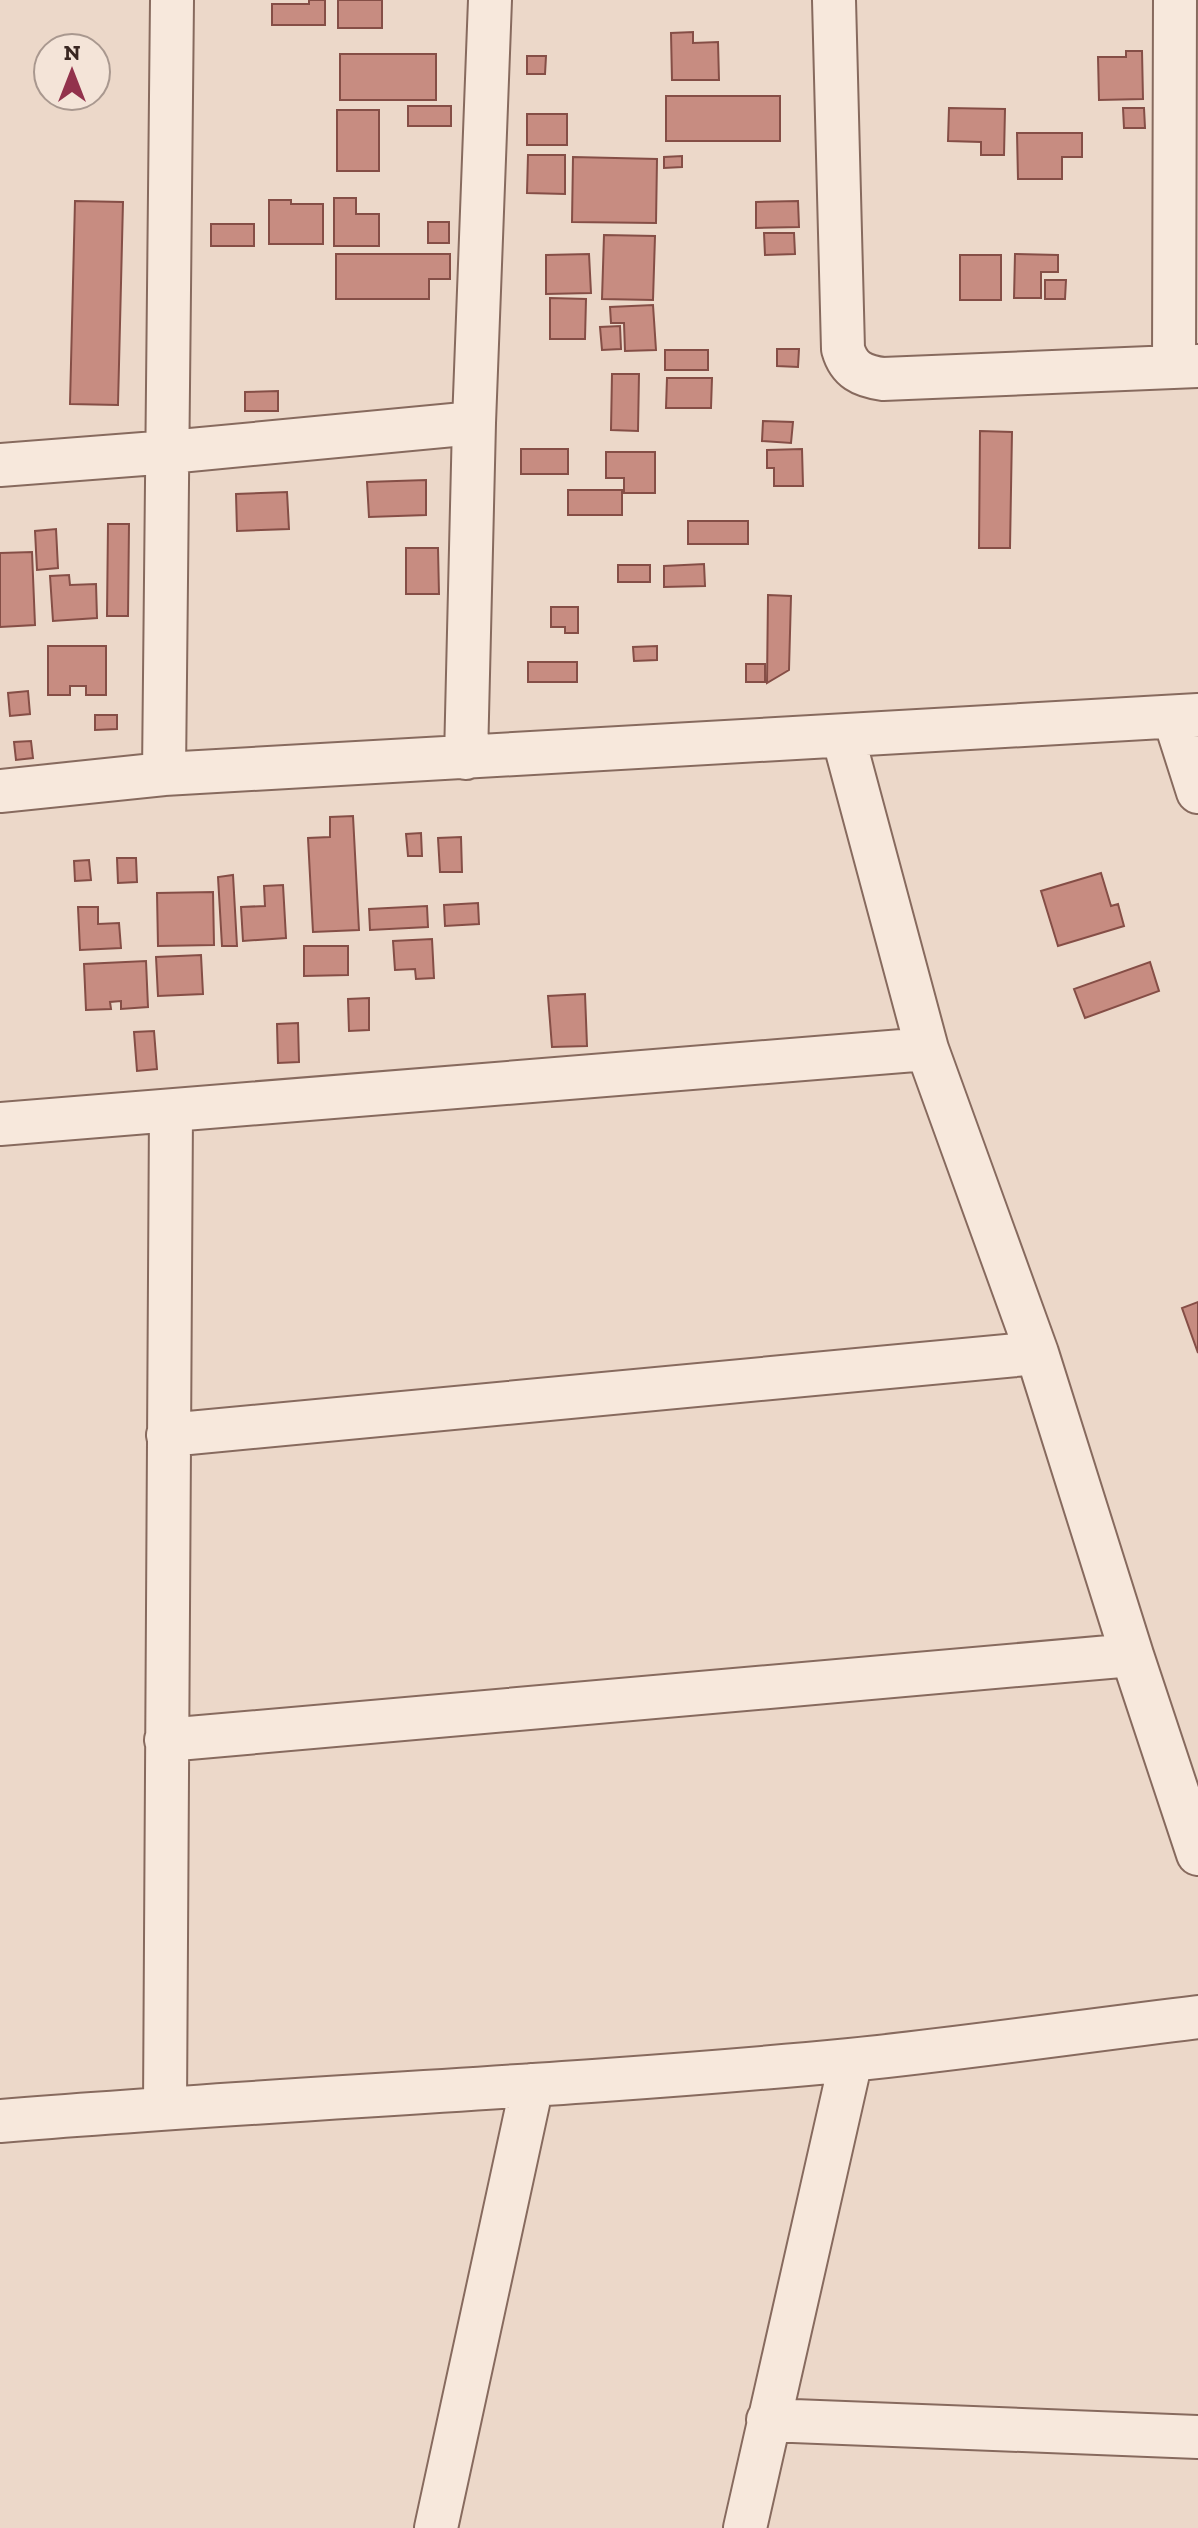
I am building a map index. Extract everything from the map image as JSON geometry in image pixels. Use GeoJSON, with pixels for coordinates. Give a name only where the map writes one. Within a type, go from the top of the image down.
{"type":"FeatureCollection","features":[{"type":"Feature","properties":{"kind":"street"},"geometry":{"type":"LineString","coordinates":[[164,774],[172,0]]}},
{"type":"Feature","properties":{"kind":"street"},"geometry":{"type":"LineString","coordinates":[[466,758],[474,423],[490,0]]}},
{"type":"Feature","properties":{"kind":"street"},"geometry":{"type":"LineString","coordinates":[[834,0],[843,349],[853,370],[867,377],[883,379],[1186,366],[1175,0]]}},
{"type":"Feature","properties":{"kind":"street"},"geometry":{"type":"LineString","coordinates":[[0,465],[474,423]]}},
{"type":"Feature","properties":{"kind":"street"},"geometry":{"type":"LineString","coordinates":[[0,791],[164,774],[1186,716],[1198,792]]}},
{"type":"Feature","properties":{"kind":"street"},"geometry":{"type":"LineString","coordinates":[[843,736],[927,1049],[1037,1353],[1198,1854]]}},
{"type":"Feature","properties":{"kind":"street"},"geometry":{"type":"LineString","coordinates":[[0,1124],[927,1049]]}},
{"type":"Feature","properties":{"kind":"street"},"geometry":{"type":"LineString","coordinates":[[165,2107],[171,1112]]}},
{"type":"Feature","properties":{"kind":"street"},"geometry":{"type":"LineString","coordinates":[[168,1435],[1037,1353]]}},
{"type":"Feature","properties":{"kind":"street"},"geometry":{"type":"LineString","coordinates":[[166,1740],[1132,1655]]}},
{"type":"Feature","properties":{"kind":"street"},"geometry":{"type":"LineString","coordinates":[[0,2121],[851,2060],[1198,2017]]}},
{"type":"Feature","properties":{"kind":"street"},"geometry":{"type":"LineString","coordinates":[[745,2528],[851,2060]]}},
{"type":"Feature","properties":{"kind":"street"},"geometry":{"type":"LineString","coordinates":[[436,2528],[532,2085]]}},
{"type":"Feature","properties":{"kind":"street"},"geometry":{"type":"LineString","coordinates":[[768,2420],[1198,2437]]}},
{"type":"Feature","properties":{"kind":"building"},"geometry":{"type":"Polygon","coordinates":[[[309,0],[325,0],[325,25],[272,25],[272,4],[309,4],[309,0]]]}},
{"type":"Feature","properties":{"kind":"building"},"geometry":{"type":"Polygon","coordinates":[[[338,0],[382,0],[382,28],[338,28],[338,0]]]}},
{"type":"Feature","properties":{"kind":"building"},"geometry":{"type":"Polygon","coordinates":[[[693,32],[693,43],[718,42],[719,80],[672,80],[671,33],[693,32]]]}},
{"type":"Feature","properties":{"kind":"building"},"geometry":{"type":"Polygon","coordinates":[[[1126,51],[1142,51],[1143,99],[1099,100],[1098,57],[1126,57],[1126,51]]]}},
{"type":"Feature","properties":{"kind":"building"},"geometry":{"type":"Polygon","coordinates":[[[340,54],[436,54],[436,100],[340,100],[340,54]]]}},
{"type":"Feature","properties":{"kind":"building"},"geometry":{"type":"Polygon","coordinates":[[[527,56],[546,56],[545,74],[527,74],[527,56]]]}},
{"type":"Feature","properties":{"kind":"building"},"geometry":{"type":"Polygon","coordinates":[[[666,96],[780,96],[780,141],[666,141],[666,96]]]}},
{"type":"Feature","properties":{"kind":"building"},"geometry":{"type":"Polygon","coordinates":[[[408,106],[451,106],[451,126],[408,126],[408,106]]]}},
{"type":"Feature","properties":{"kind":"building"},"geometry":{"type":"Polygon","coordinates":[[[949,108],[1005,109],[1004,155],[981,155],[981,142],[948,141],[949,108]]]}},
{"type":"Feature","properties":{"kind":"building"},"geometry":{"type":"Polygon","coordinates":[[[1123,108],[1144,108],[1145,128],[1124,128],[1123,108]]]}},
{"type":"Feature","properties":{"kind":"building"},"geometry":{"type":"Polygon","coordinates":[[[337,110],[379,110],[379,171],[337,171],[337,110]]]}},
{"type":"Feature","properties":{"kind":"building"},"geometry":{"type":"Polygon","coordinates":[[[527,114],[567,114],[567,145],[527,145],[527,114]]]}},
{"type":"Feature","properties":{"kind":"building"},"geometry":{"type":"Polygon","coordinates":[[[1017,133],[1082,133],[1082,157],[1062,157],[1062,179],[1018,179],[1017,133]]]}},
{"type":"Feature","properties":{"kind":"building"},"geometry":{"type":"Polygon","coordinates":[[[528,155],[565,155],[565,194],[527,193],[528,155]]]}},
{"type":"Feature","properties":{"kind":"building"},"geometry":{"type":"Polygon","coordinates":[[[682,156],[682,167],[664,168],[664,157],[682,156]]]}},
{"type":"Feature","properties":{"kind":"building"},"geometry":{"type":"Polygon","coordinates":[[[573,157],[657,159],[656,223],[572,222],[573,157]]]}},
{"type":"Feature","properties":{"kind":"building"},"geometry":{"type":"Polygon","coordinates":[[[334,198],[356,198],[356,214],[379,214],[379,246],[334,246],[334,198]]]}},
{"type":"Feature","properties":{"kind":"building"},"geometry":{"type":"Polygon","coordinates":[[[269,200],[323,204],[323,244],[269,244],[269,200]]]}},
{"type":"Feature","properties":{"kind":"building"},"geometry":{"type":"Polygon","coordinates":[[[75,201],[123,202],[118,405],[70,404],[75,201]]]}},
{"type":"Feature","properties":{"kind":"building"},"geometry":{"type":"Polygon","coordinates":[[[798,201],[799,227],[756,228],[756,202],[798,201]]]}},
{"type":"Feature","properties":{"kind":"building"},"geometry":{"type":"Polygon","coordinates":[[[428,222],[449,222],[449,243],[428,243],[428,222]]]}},
{"type":"Feature","properties":{"kind":"building"},"geometry":{"type":"Polygon","coordinates":[[[211,224],[254,224],[254,246],[211,246],[211,224]]]}},
{"type":"Feature","properties":{"kind":"building"},"geometry":{"type":"Polygon","coordinates":[[[764,233],[794,233],[795,254],[765,255],[764,233]]]}},
{"type":"Feature","properties":{"kind":"building"},"geometry":{"type":"Polygon","coordinates":[[[604,235],[655,236],[653,300],[602,299],[604,235]]]}},
{"type":"Feature","properties":{"kind":"building"},"geometry":{"type":"Polygon","coordinates":[[[336,254],[450,254],[450,279],[429,279],[429,299],[336,299],[336,254]]]}},
{"type":"Feature","properties":{"kind":"building"},"geometry":{"type":"Polygon","coordinates":[[[589,254],[591,293],[546,294],[546,255],[589,254]]]}},
{"type":"Feature","properties":{"kind":"building"},"geometry":{"type":"Polygon","coordinates":[[[1015,254],[1058,255],[1058,272],[1041,272],[1041,298],[1014,298],[1015,254]]]}},
{"type":"Feature","properties":{"kind":"building"},"geometry":{"type":"Polygon","coordinates":[[[960,255],[1001,255],[1001,300],[960,300],[960,255]]]}},
{"type":"Feature","properties":{"kind":"building"},"geometry":{"type":"Polygon","coordinates":[[[1045,280],[1066,280],[1065,299],[1045,299],[1045,280]]]}},
{"type":"Feature","properties":{"kind":"building"},"geometry":{"type":"Polygon","coordinates":[[[550,298],[586,299],[585,339],[550,339],[550,298]]]}},
{"type":"Feature","properties":{"kind":"building"},"geometry":{"type":"Polygon","coordinates":[[[653,305],[656,350],[625,351],[624,323],[611,323],[610,307],[653,305]]]}},
{"type":"Feature","properties":{"kind":"building"},"geometry":{"type":"Polygon","coordinates":[[[620,326],[621,349],[602,350],[600,327],[620,326]]]}},
{"type":"Feature","properties":{"kind":"building"},"geometry":{"type":"Polygon","coordinates":[[[777,349],[799,349],[798,367],[777,366],[777,349]]]}},
{"type":"Feature","properties":{"kind":"building"},"geometry":{"type":"Polygon","coordinates":[[[665,350],[708,350],[708,370],[665,370],[665,350]]]}},
{"type":"Feature","properties":{"kind":"building"},"geometry":{"type":"Polygon","coordinates":[[[612,374],[639,374],[638,431],[611,430],[612,374]]]}},
{"type":"Feature","properties":{"kind":"building"},"geometry":{"type":"Polygon","coordinates":[[[667,378],[712,378],[711,408],[666,408],[667,378]]]}},
{"type":"Feature","properties":{"kind":"building"},"geometry":{"type":"Polygon","coordinates":[[[278,391],[278,411],[245,411],[245,392],[278,391]]]}},
{"type":"Feature","properties":{"kind":"building"},"geometry":{"type":"Polygon","coordinates":[[[763,421],[793,422],[791,443],[762,441],[763,421]]]}},
{"type":"Feature","properties":{"kind":"building"},"geometry":{"type":"Polygon","coordinates":[[[980,431],[1012,432],[1010,548],[979,548],[980,431]]]}},
{"type":"Feature","properties":{"kind":"building"},"geometry":{"type":"Polygon","coordinates":[[[521,449],[568,449],[568,474],[521,474],[521,449]]]}},
{"type":"Feature","properties":{"kind":"building"},"geometry":{"type":"Polygon","coordinates":[[[802,449],[803,486],[774,486],[774,468],[767,468],[767,450],[802,449]]]}},
{"type":"Feature","properties":{"kind":"building"},"geometry":{"type":"Polygon","coordinates":[[[606,452],[655,452],[655,493],[624,493],[624,478],[606,478],[606,452]]]}},
{"type":"Feature","properties":{"kind":"building"},"geometry":{"type":"Polygon","coordinates":[[[426,480],[426,515],[369,517],[367,482],[426,480]]]}},
{"type":"Feature","properties":{"kind":"building"},"geometry":{"type":"Polygon","coordinates":[[[568,490],[622,490],[622,515],[568,515],[568,490]]]}},
{"type":"Feature","properties":{"kind":"building"},"geometry":{"type":"Polygon","coordinates":[[[287,492],[289,529],[237,531],[236,494],[287,492]]]}},
{"type":"Feature","properties":{"kind":"building"},"geometry":{"type":"Polygon","coordinates":[[[688,521],[748,521],[748,544],[688,544],[688,521]]]}},
{"type":"Feature","properties":{"kind":"building"},"geometry":{"type":"Polygon","coordinates":[[[108,524],[129,524],[128,616],[107,616],[108,524]]]}},
{"type":"Feature","properties":{"kind":"building"},"geometry":{"type":"Polygon","coordinates":[[[56,529],[58,568],[37,570],[35,531],[56,529]]]}},
{"type":"Feature","properties":{"kind":"building"},"geometry":{"type":"Polygon","coordinates":[[[406,548],[438,548],[439,594],[406,594],[406,548]]]}},
{"type":"Feature","properties":{"kind":"building"},"geometry":{"type":"Polygon","coordinates":[[[32,552],[35,625],[0,627],[0,553],[32,552]]]}},
{"type":"Feature","properties":{"kind":"building"},"geometry":{"type":"Polygon","coordinates":[[[704,564],[705,586],[664,587],[664,566],[704,564]]]}},
{"type":"Feature","properties":{"kind":"building"},"geometry":{"type":"Polygon","coordinates":[[[618,565],[650,565],[650,582],[618,582],[618,565]]]}},
{"type":"Feature","properties":{"kind":"building"},"geometry":{"type":"Polygon","coordinates":[[[69,575],[70,585],[96,584],[97,618],[53,621],[50,576],[69,575]]]}},
{"type":"Feature","properties":{"kind":"building"},"geometry":{"type":"Polygon","coordinates":[[[768,595],[791,596],[789,670],[767,683],[768,595]]]}},
{"type":"Feature","properties":{"kind":"building"},"geometry":{"type":"Polygon","coordinates":[[[551,607],[578,607],[578,633],[565,633],[565,627],[551,627],[551,607]]]}},
{"type":"Feature","properties":{"kind":"building"},"geometry":{"type":"Polygon","coordinates":[[[48,646],[106,646],[106,695],[86,695],[86,686],[70,686],[70,695],[48,695],[48,646]]]}},
{"type":"Feature","properties":{"kind":"building"},"geometry":{"type":"Polygon","coordinates":[[[657,646],[657,660],[634,661],[633,647],[657,646]]]}},
{"type":"Feature","properties":{"kind":"building"},"geometry":{"type":"Polygon","coordinates":[[[528,662],[577,662],[577,682],[528,682],[528,662]]]}},
{"type":"Feature","properties":{"kind":"building"},"geometry":{"type":"Polygon","coordinates":[[[746,664],[765,664],[765,682],[746,682],[746,664]]]}},
{"type":"Feature","properties":{"kind":"building"},"geometry":{"type":"Polygon","coordinates":[[[28,691],[30,714],[10,716],[8,693],[28,691]]]}},
{"type":"Feature","properties":{"kind":"building"},"geometry":{"type":"Polygon","coordinates":[[[95,715],[117,715],[117,729],[95,730],[95,715]]]}},
{"type":"Feature","properties":{"kind":"building"},"geometry":{"type":"Polygon","coordinates":[[[31,741],[33,758],[16,760],[14,742],[31,741]]]}},
{"type":"Feature","properties":{"kind":"building"},"geometry":{"type":"Polygon","coordinates":[[[353,816],[359,930],[313,932],[308,838],[330,837],[330,817],[353,816]]]}},
{"type":"Feature","properties":{"kind":"building"},"geometry":{"type":"Polygon","coordinates":[[[421,833],[422,856],[408,856],[406,834],[421,833]]]}},
{"type":"Feature","properties":{"kind":"building"},"geometry":{"type":"Polygon","coordinates":[[[461,837],[462,872],[440,872],[438,838],[461,837]]]}},
{"type":"Feature","properties":{"kind":"building"},"geometry":{"type":"Polygon","coordinates":[[[117,858],[136,858],[137,882],[118,883],[117,858]]]}},
{"type":"Feature","properties":{"kind":"building"},"geometry":{"type":"Polygon","coordinates":[[[89,860],[91,880],[75,881],[74,861],[89,860]]]}},
{"type":"Feature","properties":{"kind":"building"},"geometry":{"type":"Polygon","coordinates":[[[1101,873],[1111,906],[1118,904],[1124,926],[1058,946],[1041,891],[1101,873]]]}},
{"type":"Feature","properties":{"kind":"building"},"geometry":{"type":"Polygon","coordinates":[[[233,875],[237,946],[222,946],[218,877],[233,875]]]}},
{"type":"Feature","properties":{"kind":"building"},"geometry":{"type":"Polygon","coordinates":[[[283,885],[286,938],[243,941],[241,907],[265,906],[264,886],[283,885]]]}},
{"type":"Feature","properties":{"kind":"building"},"geometry":{"type":"Polygon","coordinates":[[[213,892],[214,945],[158,946],[157,893],[213,892]]]}},
{"type":"Feature","properties":{"kind":"building"},"geometry":{"type":"Polygon","coordinates":[[[478,903],[479,924],[445,926],[444,905],[478,903]]]}},
{"type":"Feature","properties":{"kind":"building"},"geometry":{"type":"Polygon","coordinates":[[[427,906],[428,927],[370,930],[369,909],[427,906]]]}},
{"type":"Feature","properties":{"kind":"building"},"geometry":{"type":"Polygon","coordinates":[[[78,907],[98,907],[98,924],[119,923],[121,948],[80,950],[78,907]]]}},
{"type":"Feature","properties":{"kind":"building"},"geometry":{"type":"Polygon","coordinates":[[[432,939],[434,978],[416,979],[415,969],[395,970],[393,941],[432,939]]]}},
{"type":"Feature","properties":{"kind":"building"},"geometry":{"type":"Polygon","coordinates":[[[304,946],[348,946],[348,975],[304,976],[304,946]]]}},
{"type":"Feature","properties":{"kind":"building"},"geometry":{"type":"Polygon","coordinates":[[[201,955],[203,994],[158,996],[156,957],[201,955]]]}},
{"type":"Feature","properties":{"kind":"building"},"geometry":{"type":"Polygon","coordinates":[[[146,961],[148,1007],[121,1009],[121,1001],[110,1002],[111,1009],[86,1010],[84,964],[146,961]]]}},
{"type":"Feature","properties":{"kind":"building"},"geometry":{"type":"Polygon","coordinates":[[[1150,962],[1159,991],[1085,1018],[1074,989],[1150,962]]]}},
{"type":"Feature","properties":{"kind":"building"},"geometry":{"type":"Polygon","coordinates":[[[585,994],[587,1046],[552,1047],[548,996],[585,994]]]}},
{"type":"Feature","properties":{"kind":"building"},"geometry":{"type":"Polygon","coordinates":[[[369,998],[369,1030],[349,1031],[348,999],[369,998]]]}},
{"type":"Feature","properties":{"kind":"building"},"geometry":{"type":"Polygon","coordinates":[[[298,1023],[299,1062],[278,1063],[277,1024],[298,1023]]]}},
{"type":"Feature","properties":{"kind":"building"},"geometry":{"type":"Polygon","coordinates":[[[154,1031],[157,1069],[137,1071],[134,1032],[154,1031]]]}},
{"type":"Feature","properties":{"kind":"building"},"geometry":{"type":"Polygon","coordinates":[[[1198,1302],[1198,1353],[1182,1308],[1198,1302]]]}}]}
